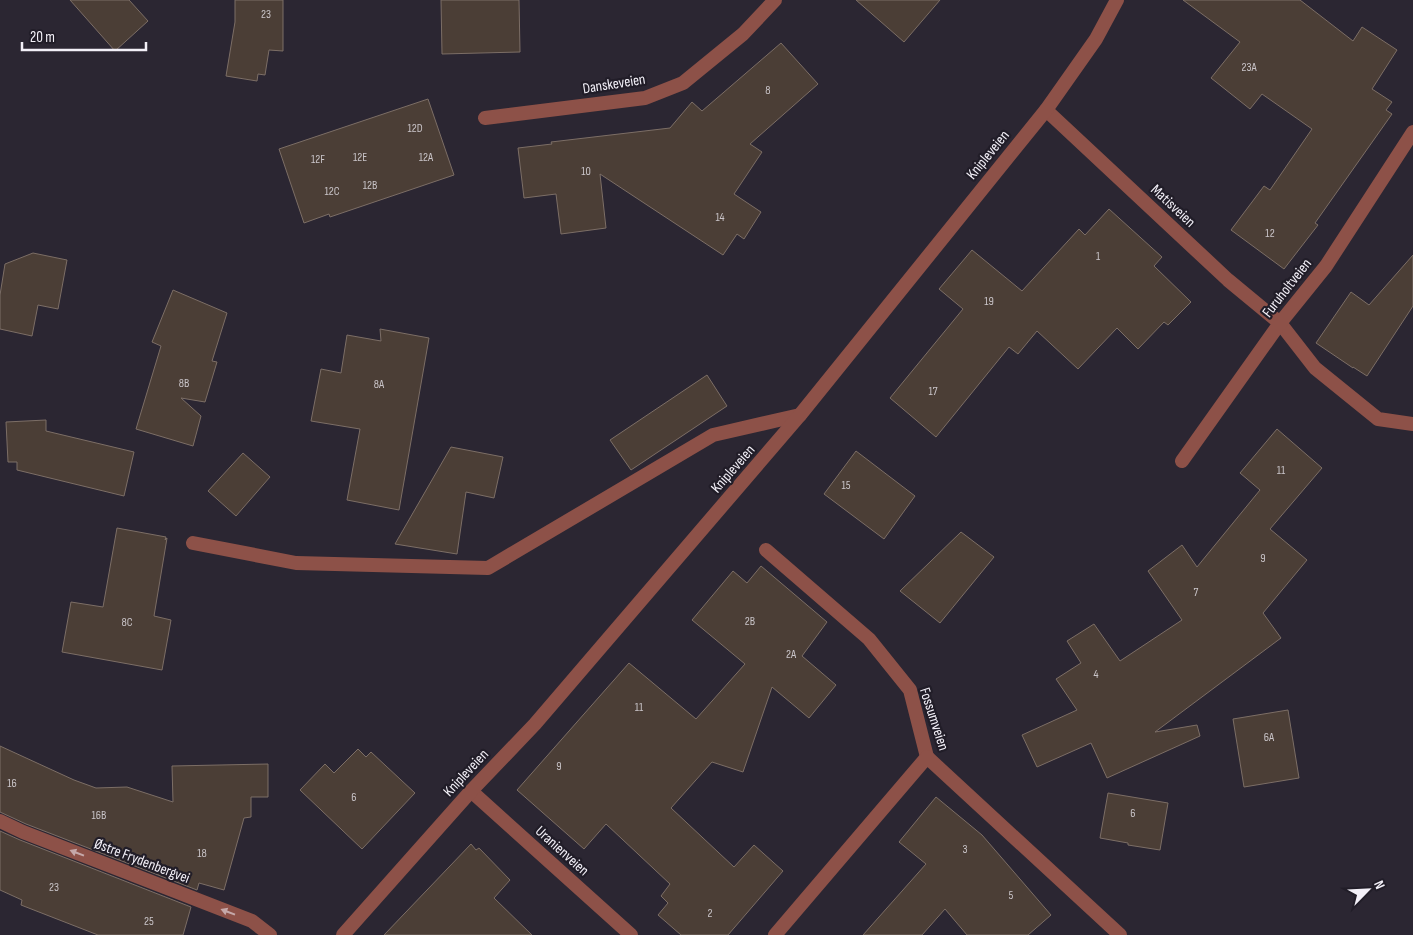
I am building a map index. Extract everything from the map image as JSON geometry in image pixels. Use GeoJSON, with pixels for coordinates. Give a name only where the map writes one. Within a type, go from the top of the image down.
{"type":"FeatureCollection","features":[{"type":"Feature","properties":{"kind":"street","name":"Danskeveien"},"geometry":{"type":"LineString","coordinates":[[485,118],[645,98],[683,83],[742,34],[775,0]]}},
{"type":"Feature","properties":{"kind":"street","name":"Knipleveien"},"geometry":{"type":"LineString","coordinates":[[343,935],[471,791],[536,724],[800,415],[1046,110],[1096,39],[1117,0]]}},
{"type":"Feature","properties":{"kind":"street","name":"Matisveien"},"geometry":{"type":"LineString","coordinates":[[1046,110],[1228,280],[1280,323],[1315,368],[1378,419],[1413,424]]}},
{"type":"Feature","properties":{"kind":"street","name":"Furuholtveien"},"geometry":{"type":"LineString","coordinates":[[1182,461],[1280,323],[1326,266],[1413,132]]}},
{"type":"Feature","properties":{"kind":"street"},"geometry":{"type":"LineString","coordinates":[[194,543],[296,564],[488,568],[713,435],[800,415]]}},
{"type":"Feature","properties":{"kind":"street","name":"Fossumveien"},"geometry":{"type":"LineString","coordinates":[[766,550],[869,639],[910,690],[926,757],[1120,935]]}},
{"type":"Feature","properties":{"kind":"street"},"geometry":{"type":"LineString","coordinates":[[775,935],[926,757]]}},
{"type":"Feature","properties":{"kind":"street","name":"Uranienveien"},"geometry":{"type":"LineString","coordinates":[[471,791],[631,935]]}},
{"type":"Feature","properties":{"kind":"street","name":"Østre Frydenbergvei"},"geometry":{"type":"LineString","coordinates":[[0,821],[23,832],[252,921],[270,935]]}},
{"type":"Feature","properties":{"kind":"building"},"geometry":{"type":"Polygon","coordinates":[[[70,0],[129,0],[148,21],[115,51],[70,0]]]}},
{"type":"Feature","properties":{"kind":"building"},"geometry":{"type":"Polygon","coordinates":[[[235,0],[283,0],[283,51],[269,50],[265,75],[258,74],[257,81],[226,76],[235,22],[235,0]]]}},
{"type":"Feature","properties":{"kind":"building"},"geometry":{"type":"Polygon","coordinates":[[[441,0],[519,0],[520,52],[442,54],[441,0]]]}},
{"type":"Feature","properties":{"kind":"building"},"geometry":{"type":"Polygon","coordinates":[[[856,0],[940,0],[904,42],[856,0]]]}},
{"type":"Feature","properties":{"kind":"building"},"geometry":{"type":"Polygon","coordinates":[[[1183,0],[1300,0],[1353,41],[1362,27],[1397,50],[1372,89],[1392,102],[1386,110],[1392,114],[1315,223],[1318,225],[1284,269],[1231,230],[1264,186],[1270,190],[1312,129],[1262,94],[1250,109],[1211,78],[1240,42],[1183,0]]]}},
{"type":"Feature","properties":{"kind":"building"},"geometry":{"type":"Polygon","coordinates":[[[781,43],[818,84],[750,144],[762,152],[734,194],[761,212],[744,239],[737,234],[723,255],[600,174],[606,228],[561,234],[556,194],[524,198],[518,148],[552,144],[551,142],[670,128],[692,102],[702,111],[781,43]]]}},
{"type":"Feature","properties":{"kind":"building"},"geometry":{"type":"Polygon","coordinates":[[[428,99],[454,175],[330,217],[329,214],[304,223],[279,149],[428,99]]]}},
{"type":"Feature","properties":{"kind":"building"},"geometry":{"type":"Polygon","coordinates":[[[1109,209],[1162,257],[1154,266],[1191,302],[1168,325],[1164,322],[1138,349],[1117,328],[1078,369],[1037,331],[1018,354],[1009,347],[936,437],[890,398],[963,309],[939,289],[972,250],[1022,291],[1079,229],[1085,235],[1109,209]]]}},
{"type":"Feature","properties":{"kind":"building"},"geometry":{"type":"Polygon","coordinates":[[[33,253],[67,260],[58,309],[38,305],[32,336],[0,329],[0,295],[5,264],[33,253]]]}},
{"type":"Feature","properties":{"kind":"building"},"geometry":{"type":"Polygon","coordinates":[[[1413,255],[1413,306],[1367,376],[1316,343],[1351,292],[1369,305],[1413,255]]]}},
{"type":"Feature","properties":{"kind":"building"},"geometry":{"type":"Polygon","coordinates":[[[173,290],[227,313],[212,361],[217,362],[205,402],[181,398],[201,416],[193,446],[136,429],[161,346],[152,342],[173,290]]]}},
{"type":"Feature","properties":{"kind":"building"},"geometry":{"type":"Polygon","coordinates":[[[380,329],[429,338],[399,510],[347,500],[360,429],[311,421],[321,369],[341,373],[347,335],[381,341],[380,329]]]}},
{"type":"Feature","properties":{"kind":"building"},"geometry":{"type":"Polygon","coordinates":[[[707,375],[727,406],[631,470],[610,440],[707,375]]]}},
{"type":"Feature","properties":{"kind":"building"},"geometry":{"type":"Polygon","coordinates":[[[46,420],[46,431],[134,452],[124,496],[17,470],[17,462],[8,462],[6,422],[46,420]]]}},
{"type":"Feature","properties":{"kind":"building"},"geometry":{"type":"Polygon","coordinates":[[[1277,429],[1322,468],[1270,529],[1307,560],[1263,613],[1281,638],[1155,732],[1197,725],[1200,736],[1107,778],[1091,743],[1037,767],[1022,735],[1077,710],[1056,679],[1081,663],[1067,641],[1094,624],[1120,661],[1182,620],[1148,571],[1182,545],[1197,567],[1260,490],[1240,473],[1277,429]]]}},
{"type":"Feature","properties":{"kind":"building"},"geometry":{"type":"Polygon","coordinates":[[[451,447],[503,457],[494,498],[466,492],[457,554],[395,544],[451,447]]]}},
{"type":"Feature","properties":{"kind":"building"},"geometry":{"type":"Polygon","coordinates":[[[856,451],[915,496],[884,539],[824,494],[856,451]]]}},
{"type":"Feature","properties":{"kind":"building"},"geometry":{"type":"Polygon","coordinates":[[[243,453],[270,477],[236,516],[208,491],[243,453]]]}},
{"type":"Feature","properties":{"kind":"building"},"geometry":{"type":"Polygon","coordinates":[[[117,528],[166,537],[165,540],[167,538],[154,616],[171,620],[162,670],[62,652],[71,602],[103,607],[117,528]]]}},
{"type":"Feature","properties":{"kind":"building"},"geometry":{"type":"Polygon","coordinates":[[[961,532],[994,557],[940,623],[900,591],[961,532]]]}},
{"type":"Feature","properties":{"kind":"building"},"geometry":{"type":"Polygon","coordinates":[[[761,566],[827,622],[802,656],[836,685],[809,718],[772,687],[743,772],[712,762],[671,808],[734,867],[754,845],[783,871],[728,935],[681,935],[658,915],[668,903],[661,896],[670,884],[606,824],[584,849],[517,790],[629,663],[696,719],[745,664],[692,620],[733,571],[747,583],[761,566]]]}},
{"type":"Feature","properties":{"kind":"building"},"geometry":{"type":"Polygon","coordinates":[[[1288,710],[1299,778],[1244,787],[1233,719],[1288,710]]]}},
{"type":"Feature","properties":{"kind":"building"},"geometry":{"type":"Polygon","coordinates":[[[0,746],[96,788],[127,787],[173,802],[172,766],[268,764],[268,797],[251,797],[251,817],[244,818],[224,890],[199,883],[197,890],[26,824],[0,812],[0,746]]]}},
{"type":"Feature","properties":{"kind":"building"},"geometry":{"type":"Polygon","coordinates":[[[358,749],[366,757],[371,752],[415,793],[362,849],[300,790],[325,764],[334,773],[358,749]]]}},
{"type":"Feature","properties":{"kind":"building"},"geometry":{"type":"Polygon","coordinates":[[[1108,793],[1168,803],[1160,850],[1100,838],[1108,793]]]}},
{"type":"Feature","properties":{"kind":"building"},"geometry":{"type":"Polygon","coordinates":[[[936,797],[982,835],[1051,915],[1028,935],[967,935],[945,909],[922,935],[863,935],[926,864],[899,842],[936,797]]]}},
{"type":"Feature","properties":{"kind":"building"},"geometry":{"type":"Polygon","coordinates":[[[0,831],[191,907],[183,935],[98,935],[21,905],[22,900],[0,890],[0,831]]]}},
{"type":"Feature","properties":{"kind":"building"},"geometry":{"type":"Polygon","coordinates":[[[471,844],[476,850],[479,848],[510,880],[494,898],[532,935],[384,935],[471,844]]]}}]}
